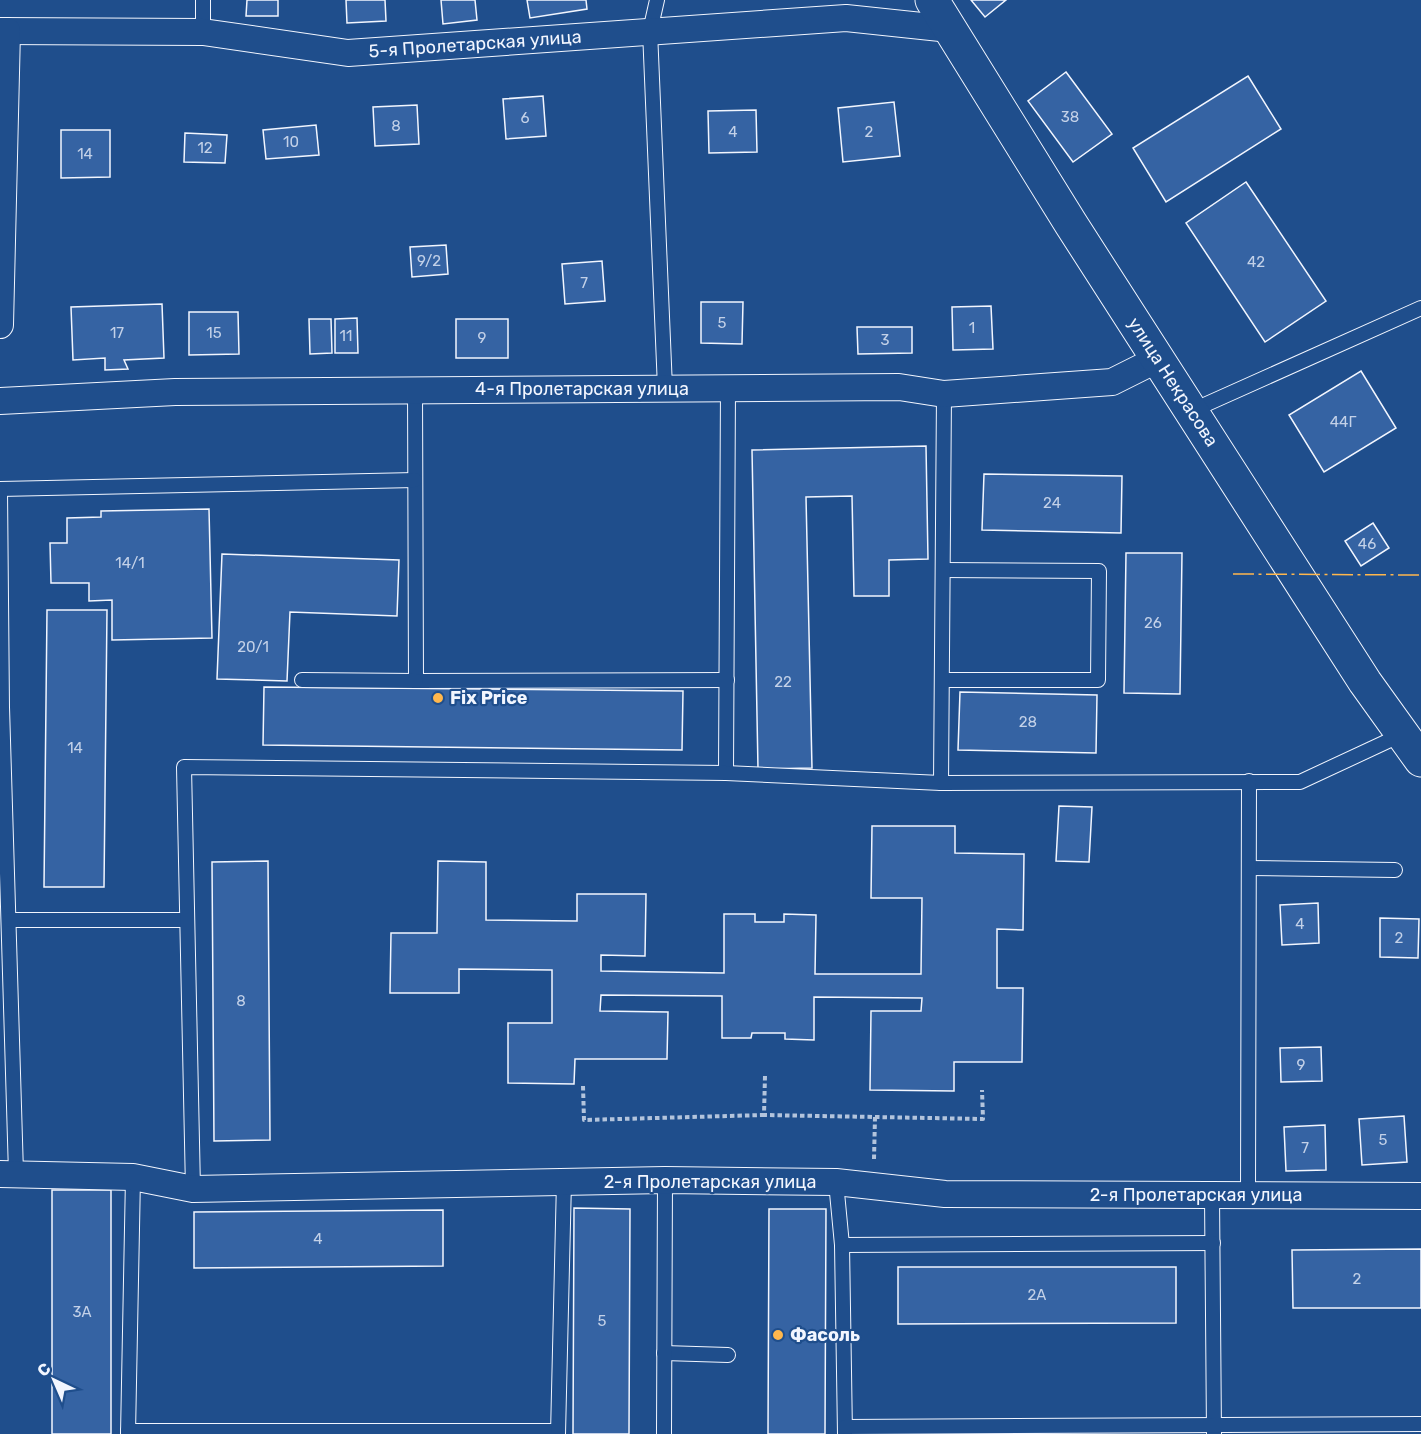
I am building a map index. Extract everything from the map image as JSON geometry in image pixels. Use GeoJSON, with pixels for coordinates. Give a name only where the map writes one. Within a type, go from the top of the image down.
{"type":"FeatureCollection","features":[{"type":"Feature","properties":{"kind":"street","name":"улица Некрасова"},"geometry":{"type":"LineString","coordinates":[[932,0],[1365,682],[1412,747]]}},
{"type":"Feature","properties":{"kind":"street","name":"5-я Пролетарская улица"},"geometry":{"type":"LineString","coordinates":[[3,31],[203,32],[348,53],[846,18],[950,28]]}},
{"type":"Feature","properties":{"kind":"street"},"geometry":{"type":"LineString","coordinates":[[0,326],[3,31]]}},
{"type":"Feature","properties":{"kind":"street","name":"4-я Пролетарская улица"},"geometry":{"type":"LineString","coordinates":[[0,401],[175,392],[665,388],[899,387],[944,394],[1112,382],[1158,359]]}},
{"type":"Feature","properties":{"kind":"street","name":"2-я Пролетарская улица"},"geometry":{"type":"LineString","coordinates":[[8,1174],[133,1177],[193,1189],[664,1180],[836,1182],[945,1194],[1421,1196]]}},
{"type":"Feature","properties":{"kind":"lane"},"geometry":{"type":"LineString","coordinates":[[203,0],[203,32]]}},
{"type":"Feature","properties":{"kind":"lane"},"geometry":{"type":"LineString","coordinates":[[657,0],[650,31],[665,388]]}},
{"type":"Feature","properties":{"kind":"lane"},"geometry":{"type":"LineString","coordinates":[[1191,411],[1421,308]]}},
{"type":"Feature","properties":{"kind":"lane"},"geometry":{"type":"LineString","coordinates":[[726,773],[728,388]]}},
{"type":"Feature","properties":{"kind":"lane"},"geometry":{"type":"LineString","coordinates":[[415,390],[416,681]]}},
{"type":"Feature","properties":{"kind":"lane"},"geometry":{"type":"LineString","coordinates":[[941,783],[944,394]]}},
{"type":"Feature","properties":{"kind":"lane"},"geometry":{"type":"LineString","coordinates":[[8,1174],[9,920],[3,814],[0,490],[416,480]]}},
{"type":"Feature","properties":{"kind":"lane"},"geometry":{"type":"LineString","coordinates":[[942,680],[1098,680],[1099,571],[943,570]]}},
{"type":"Feature","properties":{"kind":"lane"},"geometry":{"type":"LineString","coordinates":[[302,680],[727,680]]}},
{"type":"Feature","properties":{"kind":"lane"},"geometry":{"type":"LineString","coordinates":[[193,1189],[184,767],[726,773],[941,783],[1300,782],[1412,747]]}},
{"type":"Feature","properties":{"kind":"lane"},"geometry":{"type":"LineString","coordinates":[[1248,1195],[1249,781]]}},
{"type":"Feature","properties":{"kind":"lane"},"geometry":{"type":"LineString","coordinates":[[1249,868],[1395,870]]}},
{"type":"Feature","properties":{"kind":"lane"},"geometry":{"type":"LineString","coordinates":[[9,920],[186,920]]}},
{"type":"Feature","properties":{"kind":"lane"},"geometry":{"type":"LineString","coordinates":[[133,1177],[128,1432],[558,1432],[564,1181]]}},
{"type":"Feature","properties":{"kind":"lane"},"geometry":{"type":"LineString","coordinates":[[664,1180],[664,1434]]}},
{"type":"Feature","properties":{"kind":"lane"},"geometry":{"type":"LineString","coordinates":[[836,1182],[842,1245],[845,1431],[1214,1429],[1421,1424]]}},
{"type":"Feature","properties":{"kind":"lane"},"geometry":{"type":"LineString","coordinates":[[1212,1196],[1214,1429]]}},
{"type":"Feature","properties":{"kind":"lane"},"geometry":{"type":"LineString","coordinates":[[842,1245],[1213,1243]]}},
{"type":"Feature","properties":{"kind":"lane"},"geometry":{"type":"LineString","coordinates":[[664,1353],[728,1354]]}},
{"type":"Feature","properties":{"kind":"path"},"geometry":{"type":"LineString","coordinates":[[764,1115],[765,1076]]}},
{"type":"Feature","properties":{"kind":"path"},"geometry":{"type":"LineString","coordinates":[[583,1086],[584,1120],[764,1115],[983,1119],[982,1090]]}},
{"type":"Feature","properties":{"kind":"path"},"geometry":{"type":"LineString","coordinates":[[873,1187],[875,1117]]}},
{"type":"Feature","properties":{"kind":"building"},"geometry":{"type":"Polygon","coordinates":[[[247,0],[278,0],[278,16],[246,16],[247,0]]]}},
{"type":"Feature","properties":{"kind":"building"},"geometry":{"type":"Polygon","coordinates":[[[346,0],[385,0],[386,21],[347,23],[346,0]]]}},
{"type":"Feature","properties":{"kind":"building"},"geometry":{"type":"Polygon","coordinates":[[[441,0],[475,0],[477,20],[443,24],[441,0]]]}},
{"type":"Feature","properties":{"kind":"building"},"geometry":{"type":"Polygon","coordinates":[[[527,0],[586,0],[587,9],[530,18],[527,0]]]}},
{"type":"Feature","properties":{"kind":"building"},"geometry":{"type":"Polygon","coordinates":[[[971,0],[1006,0],[985,17],[971,0]]]}},
{"type":"Feature","properties":{"kind":"building"},"geometry":{"type":"Polygon","coordinates":[[[1066,72],[1112,134],[1073,162],[1028,101],[1066,72]]]}},
{"type":"Feature","properties":{"kind":"building"},"geometry":{"type":"Polygon","coordinates":[[[1248,76],[1281,129],[1166,202],[1133,148],[1248,76]]]}},
{"type":"Feature","properties":{"kind":"building"},"geometry":{"type":"Polygon","coordinates":[[[543,96],[546,136],[506,139],[503,99],[543,96]]]}},
{"type":"Feature","properties":{"kind":"building"},"geometry":{"type":"Polygon","coordinates":[[[894,102],[900,156],[843,162],[838,108],[894,102]]]}},
{"type":"Feature","properties":{"kind":"building"},"geometry":{"type":"Polygon","coordinates":[[[417,105],[419,144],[375,146],[373,107],[417,105]]]}},
{"type":"Feature","properties":{"kind":"building"},"geometry":{"type":"Polygon","coordinates":[[[756,110],[757,152],[709,153],[708,111],[756,110]]]}},
{"type":"Feature","properties":{"kind":"building"},"geometry":{"type":"Polygon","coordinates":[[[316,125],[319,155],[266,159],[263,130],[316,125]]]}},
{"type":"Feature","properties":{"kind":"building"},"geometry":{"type":"Polygon","coordinates":[[[61,130],[110,130],[110,177],[61,178],[61,130]]]}},
{"type":"Feature","properties":{"kind":"building"},"geometry":{"type":"Polygon","coordinates":[[[185,133],[227,135],[225,163],[184,162],[185,133]]]}},
{"type":"Feature","properties":{"kind":"building"},"geometry":{"type":"Polygon","coordinates":[[[1246,182],[1326,301],[1265,342],[1186,223],[1246,182]]]}},
{"type":"Feature","properties":{"kind":"building"},"geometry":{"type":"Polygon","coordinates":[[[446,245],[448,274],[412,277],[410,247],[446,245]]]}},
{"type":"Feature","properties":{"kind":"building"},"geometry":{"type":"Polygon","coordinates":[[[602,261],[605,301],[565,304],[562,264],[602,261]]]}},
{"type":"Feature","properties":{"kind":"building"},"geometry":{"type":"Polygon","coordinates":[[[701,302],[743,302],[742,344],[701,343],[701,302]]]}},
{"type":"Feature","properties":{"kind":"building"},"geometry":{"type":"Polygon","coordinates":[[[162,304],[164,358],[124,360],[128,369],[105,370],[105,358],[73,360],[71,307],[162,304]]]}},
{"type":"Feature","properties":{"kind":"building"},"geometry":{"type":"Polygon","coordinates":[[[991,306],[993,349],[953,350],[952,307],[991,306]]]}},
{"type":"Feature","properties":{"kind":"building"},"geometry":{"type":"Polygon","coordinates":[[[189,312],[238,312],[239,354],[189,355],[189,312]]]}},
{"type":"Feature","properties":{"kind":"building"},"geometry":{"type":"Polygon","coordinates":[[[357,318],[358,353],[335,353],[335,319],[357,318]]]}},
{"type":"Feature","properties":{"kind":"building"},"geometry":{"type":"Polygon","coordinates":[[[309,319],[331,319],[332,353],[310,354],[309,319]]]}},
{"type":"Feature","properties":{"kind":"building"},"geometry":{"type":"Polygon","coordinates":[[[456,319],[508,319],[508,358],[456,358],[456,319]]]}},
{"type":"Feature","properties":{"kind":"building"},"geometry":{"type":"Polygon","coordinates":[[[857,327],[912,327],[912,353],[858,354],[857,327]]]}},
{"type":"Feature","properties":{"kind":"building"},"geometry":{"type":"Polygon","coordinates":[[[1361,371],[1396,428],[1324,472],[1289,415],[1361,371]]]}},
{"type":"Feature","properties":{"kind":"building"},"geometry":{"type":"Polygon","coordinates":[[[926,446],[928,559],[889,560],[889,596],[854,596],[852,496],[806,497],[812,768],[758,769],[752,450],[926,446]]]}},
{"type":"Feature","properties":{"kind":"building"},"geometry":{"type":"Polygon","coordinates":[[[984,474],[1122,476],[1121,533],[982,530],[984,474]]]}},
{"type":"Feature","properties":{"kind":"building"},"geometry":{"type":"Polygon","coordinates":[[[209,509],[212,638],[112,640],[112,600],[89,601],[89,583],[51,583],[50,543],[67,543],[67,518],[101,517],[101,511],[209,509]]]}},
{"type":"Feature","properties":{"kind":"building"},"geometry":{"type":"Polygon","coordinates":[[[1373,523],[1389,548],[1361,566],[1345,541],[1373,523]]]}},
{"type":"Feature","properties":{"kind":"building"},"geometry":{"type":"Polygon","coordinates":[[[1126,553],[1182,553],[1180,694],[1124,693],[1126,553]]]}},
{"type":"Feature","properties":{"kind":"building"},"geometry":{"type":"Polygon","coordinates":[[[222,554],[399,560],[397,616],[290,612],[287,681],[217,679],[222,554]]]}},
{"type":"Feature","properties":{"kind":"building"},"geometry":{"type":"Polygon","coordinates":[[[47,610],[107,610],[104,887],[44,887],[47,610]]]}},
{"type":"Feature","properties":{"kind":"building"},"geometry":{"type":"Polygon","coordinates":[[[264,687],[683,691],[682,750],[263,745],[264,687]]]}},
{"type":"Feature","properties":{"kind":"building"},"geometry":{"type":"Polygon","coordinates":[[[960,692],[1097,695],[1096,753],[958,750],[960,692]]]}},
{"type":"Feature","properties":{"kind":"building"},"geometry":{"type":"Polygon","coordinates":[[[1059,806],[1092,807],[1089,862],[1056,861],[1059,806]]]}},
{"type":"Feature","properties":{"kind":"building"},"geometry":{"type":"Polygon","coordinates":[[[872,826],[955,826],[955,853],[1024,854],[1023,930],[997,929],[997,988],[1023,988],[1022,1062],[954,1062],[954,1091],[870,1090],[871,1011],[921,1011],[922,998],[814,997],[814,1040],[785,1039],[785,1033],[752,1033],[751,1038],[722,1038],[722,996],[601,995],[600,1011],[668,1012],[667,1059],[575,1059],[574,1084],[508,1083],[508,1023],[552,1023],[552,970],[459,969],[459,993],[390,993],[391,933],[437,933],[438,861],[486,862],[486,920],[577,921],[577,894],[646,894],[645,956],[601,955],[601,971],[724,973],[724,914],[755,914],[755,922],[784,922],[784,914],[816,915],[815,974],[921,974],[922,898],[871,898],[872,826]]]}},
{"type":"Feature","properties":{"kind":"building"},"geometry":{"type":"Polygon","coordinates":[[[268,861],[270,1140],[214,1141],[212,862],[268,861]]]}},
{"type":"Feature","properties":{"kind":"building"},"geometry":{"type":"Polygon","coordinates":[[[1318,903],[1319,943],[1282,945],[1280,905],[1318,903]]]}},
{"type":"Feature","properties":{"kind":"building"},"geometry":{"type":"Polygon","coordinates":[[[1380,918],[1419,919],[1418,958],[1380,957],[1380,918]]]}},
{"type":"Feature","properties":{"kind":"building"},"geometry":{"type":"Polygon","coordinates":[[[1321,1047],[1322,1081],[1281,1082],[1280,1048],[1321,1047]]]}},
{"type":"Feature","properties":{"kind":"building"},"geometry":{"type":"Polygon","coordinates":[[[1404,1116],[1407,1162],[1362,1165],[1359,1119],[1404,1116]]]}},
{"type":"Feature","properties":{"kind":"building"},"geometry":{"type":"Polygon","coordinates":[[[1325,1125],[1326,1170],[1286,1171],[1284,1127],[1325,1125]]]}},
{"type":"Feature","properties":{"kind":"building"},"geometry":{"type":"Polygon","coordinates":[[[52,1190],[111,1190],[111,1434],[52,1434],[52,1190]]]}},
{"type":"Feature","properties":{"kind":"building"},"geometry":{"type":"Polygon","coordinates":[[[574,1208],[630,1209],[629,1434],[573,1434],[574,1208]]]}},
{"type":"Feature","properties":{"kind":"building"},"geometry":{"type":"Polygon","coordinates":[[[769,1209],[826,1209],[825,1434],[768,1434],[769,1209]]]}},
{"type":"Feature","properties":{"kind":"building"},"geometry":{"type":"Polygon","coordinates":[[[443,1210],[443,1266],[194,1268],[194,1212],[443,1210]]]}},
{"type":"Feature","properties":{"kind":"building"},"geometry":{"type":"Polygon","coordinates":[[[1421,1249],[1421,1308],[1293,1308],[1292,1250],[1421,1249]]]}},
{"type":"Feature","properties":{"kind":"building"},"geometry":{"type":"Polygon","coordinates":[[[898,1267],[1176,1267],[1176,1323],[898,1324],[898,1267]]]}},
{"type":"Feature","properties":{"kind":"power"},"geometry":{"type":"LineString","coordinates":[[1233,574],[1421,575]]}},
{"type":"Feature","properties":{"kind":"place","name":"Fix Price"},"geometry":{"type":"Point","coordinates":[438,698]}},
{"type":"Feature","properties":{"kind":"place","name":"Фасоль"},"geometry":{"type":"Point","coordinates":[778,1335]}}]}
